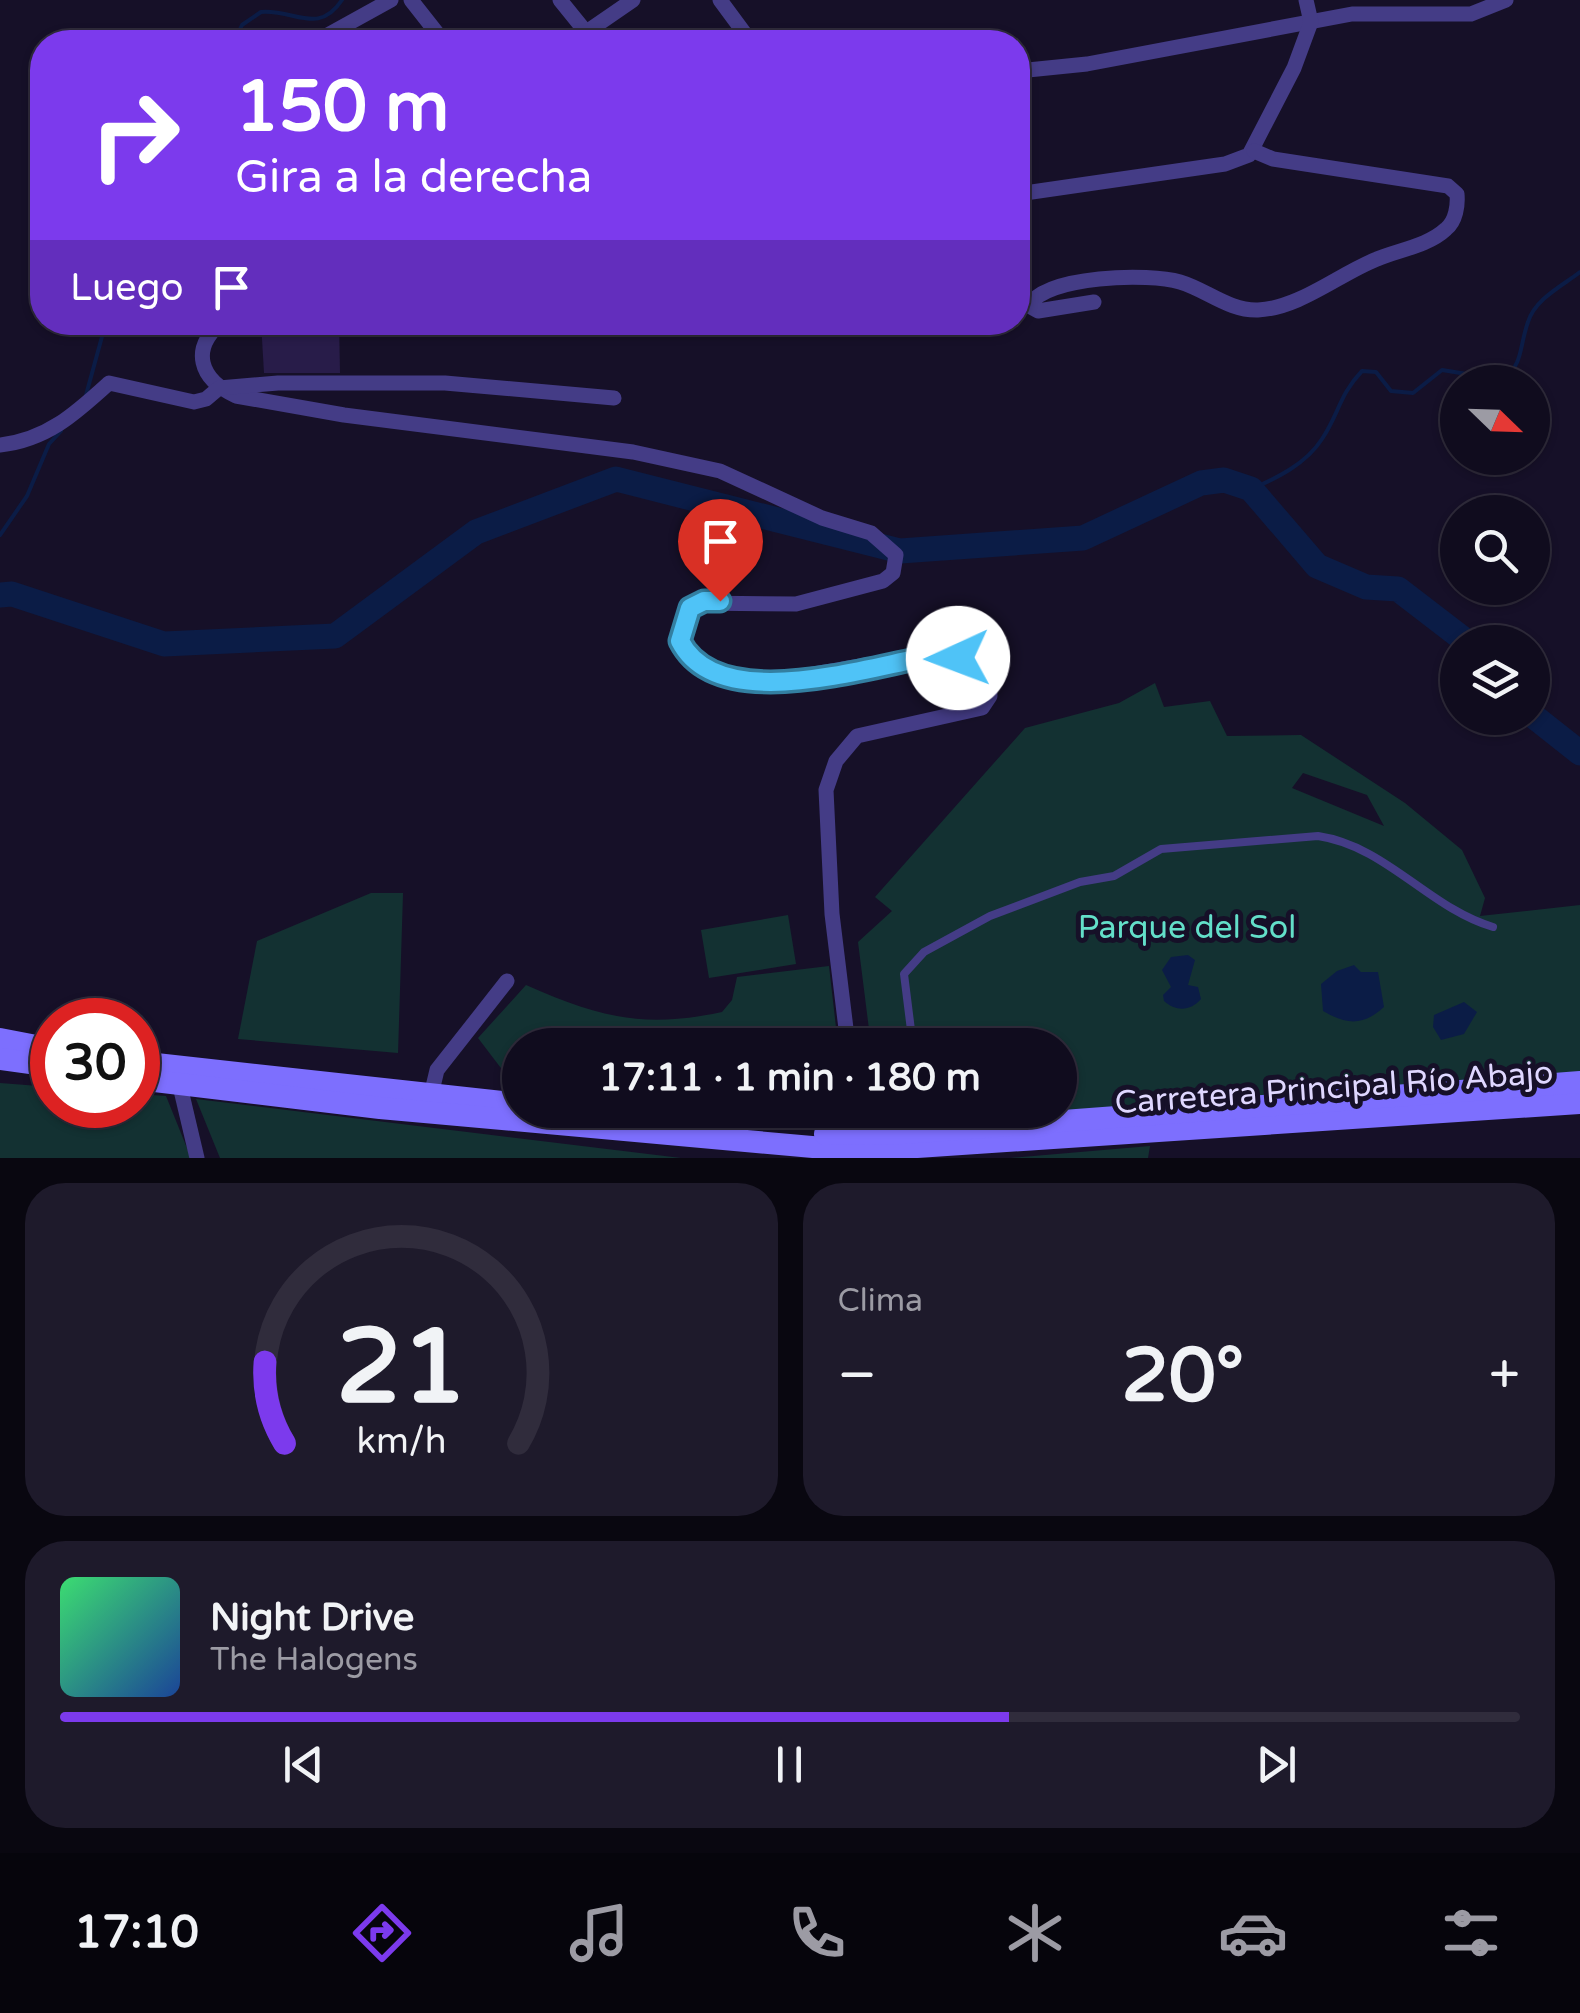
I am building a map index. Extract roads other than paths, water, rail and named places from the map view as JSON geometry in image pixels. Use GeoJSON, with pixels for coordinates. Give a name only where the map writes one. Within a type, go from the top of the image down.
{"type":"FeatureCollection","features":[{"type":"Feature","properties":{"kind":"main road"},"geometry":{"type":"LineString","coordinates":[[0,1039],[30,1045]]}},
{"type":"Feature","properties":{"kind":"main road"},"geometry":{"type":"LineString","coordinates":[[0,1058],[30,1063]]}},
{"type":"Feature","properties":{"kind":"main road","name":"Carretera Principal Río Abajo"},"geometry":{"type":"LineString","coordinates":[[160,1070],[181,1078],[858,1143],[1580,1103]]}},
{"type":"Feature","properties":{"kind":"main road","name":"Carretera Principal Río Abajo"},"geometry":{"type":"LineString","coordinates":[[160,1079],[502,1102]]}},
{"type":"Feature","properties":{"kind":"main road","name":"Carretera Principal Río Abajo"},"geometry":{"type":"LineString","coordinates":[[749,1128],[858,1143],[1580,1082]]}},
{"type":"Feature","properties":{"kind":"street"},"geometry":{"type":"LineString","coordinates":[[337,30],[391,0]]}},
{"type":"Feature","properties":{"kind":"street"},"geometry":{"type":"LineString","coordinates":[[411,0],[435,30]]}},
{"type":"Feature","properties":{"kind":"street"},"geometry":{"type":"LineString","coordinates":[[560,0],[584,30]]}},
{"type":"Feature","properties":{"kind":"street"},"geometry":{"type":"LineString","coordinates":[[598,30],[634,0]]}},
{"type":"Feature","properties":{"kind":"street"},"geometry":{"type":"LineString","coordinates":[[720,0],[741,30]]}},
{"type":"Feature","properties":{"kind":"street"},"geometry":{"type":"LineString","coordinates":[[1030,192],[1225,164],[1254,151],[1311,22],[1306,0]]}},
{"type":"Feature","properties":{"kind":"street"},"geometry":{"type":"LineString","coordinates":[[1030,70],[1087,64],[1352,14],[1471,14],[1506,0]]}},
{"type":"Feature","properties":{"kind":"street"},"geometry":{"type":"LineString","coordinates":[[1094,302],[1038,311],[1030,306],[1035,296],[1059,285],[1150,276],[1181,282],[1240,309],[1281,306],[1374,260],[1433,238],[1446,229],[1454,216],[1458,194],[1448,186],[1273,159],[1254,151]]}},
{"type":"Feature","properties":{"kind":"street"},"geometry":{"type":"LineString","coordinates":[[208,335],[200,354],[203,371],[219,388],[252,400],[632,452],[720,472],[822,518],[871,533],[896,555],[889,578],[796,604],[695,603],[686,614],[680,641],[698,666],[744,682],[778,682],[932,656],[971,664],[989,681],[990,696],[982,708],[858,736],[845,748],[830,776],[826,790],[832,914],[846,1028]]}},
{"type":"Feature","properties":{"kind":"street"},"geometry":{"type":"LineString","coordinates":[[0,444],[44,434],[71,418],[109,382],[194,402],[206,399],[219,388],[278,383],[445,383],[614,398]]}},
{"type":"Feature","properties":{"kind":"street"},"geometry":{"type":"LineString","coordinates":[[431,1095],[436,1070],[508,981]]}},
{"type":"Feature","properties":{"kind":"street"},"geometry":{"type":"LineString","coordinates":[[181,1078],[198,1158]]}},
{"type":"Feature","properties":{"kind":"street"},"geometry":{"type":"LineString","coordinates":[[857,1128],[858,1143]]}},
{"type":"Feature","properties":{"kind":"lane"},"geometry":{"type":"LineString","coordinates":[[911,1028],[904,974],[924,952],[990,916],[1080,882],[1114,876],[1161,850],[1318,836],[1339,839],[1430,892],[1442,906],[1493,927]]}},
{"type":"Feature","properties":{"kind":"water"},"geometry":{"type":"Polygon","coordinates":[[[1188,955],[1195,960],[1188,985],[1198,987],[1201,999],[1188,1008],[1178,1008],[1164,1001],[1163,995],[1171,987],[1162,970],[1171,957],[1188,955]]]}},
{"type":"Feature","properties":{"kind":"water"},"geometry":{"type":"Polygon","coordinates":[[[1354,965],[1361,972],[1378,972],[1384,1007],[1369,1018],[1355,1021],[1323,1011],[1321,984],[1337,971],[1354,965]]]}},
{"type":"Feature","properties":{"kind":"water"},"geometry":{"type":"Polygon","coordinates":[[[1464,1002],[1477,1012],[1464,1034],[1441,1040],[1433,1027],[1434,1015],[1464,1002]]]}},
{"type":"Feature","properties":{"kind":"waterway"},"geometry":{"type":"LineString","coordinates":[[240,30],[261,12],[315,19],[333,11],[342,0]]}},
{"type":"Feature","properties":{"kind":"waterway"},"geometry":{"type":"LineString","coordinates":[[1251,489],[1308,456],[1362,371],[1376,372],[1391,391],[1413,393],[1442,370],[1504,380],[1518,360],[1528,322],[1537,306],[1580,272]]}},
{"type":"Feature","properties":{"kind":"waterway"},"geometry":{"type":"LineString","coordinates":[[86,395],[102,335]]}},
{"type":"Feature","properties":{"kind":"waterway"},"geometry":{"type":"LineString","coordinates":[[0,535],[27,496],[49,444],[61,431]]}},
{"type":"Feature","properties":{"kind":"waterway"},"geometry":{"type":"LineString","coordinates":[[0,595],[12,594],[164,644],[335,636],[476,532],[616,479],[900,551],[1083,538],[1201,483],[1224,480],[1251,489],[1317,566],[1366,587],[1398,589],[1445,625]]}},
{"type":"Feature","properties":{"kind":"waterway"},"geometry":{"type":"LineString","coordinates":[[1550,729],[1580,753]]}},
{"type":"Feature","properties":{"kind":"park label","name":"Parque del Sol"},"geometry":{"type":"Point","coordinates":[1187,928]}}]}
